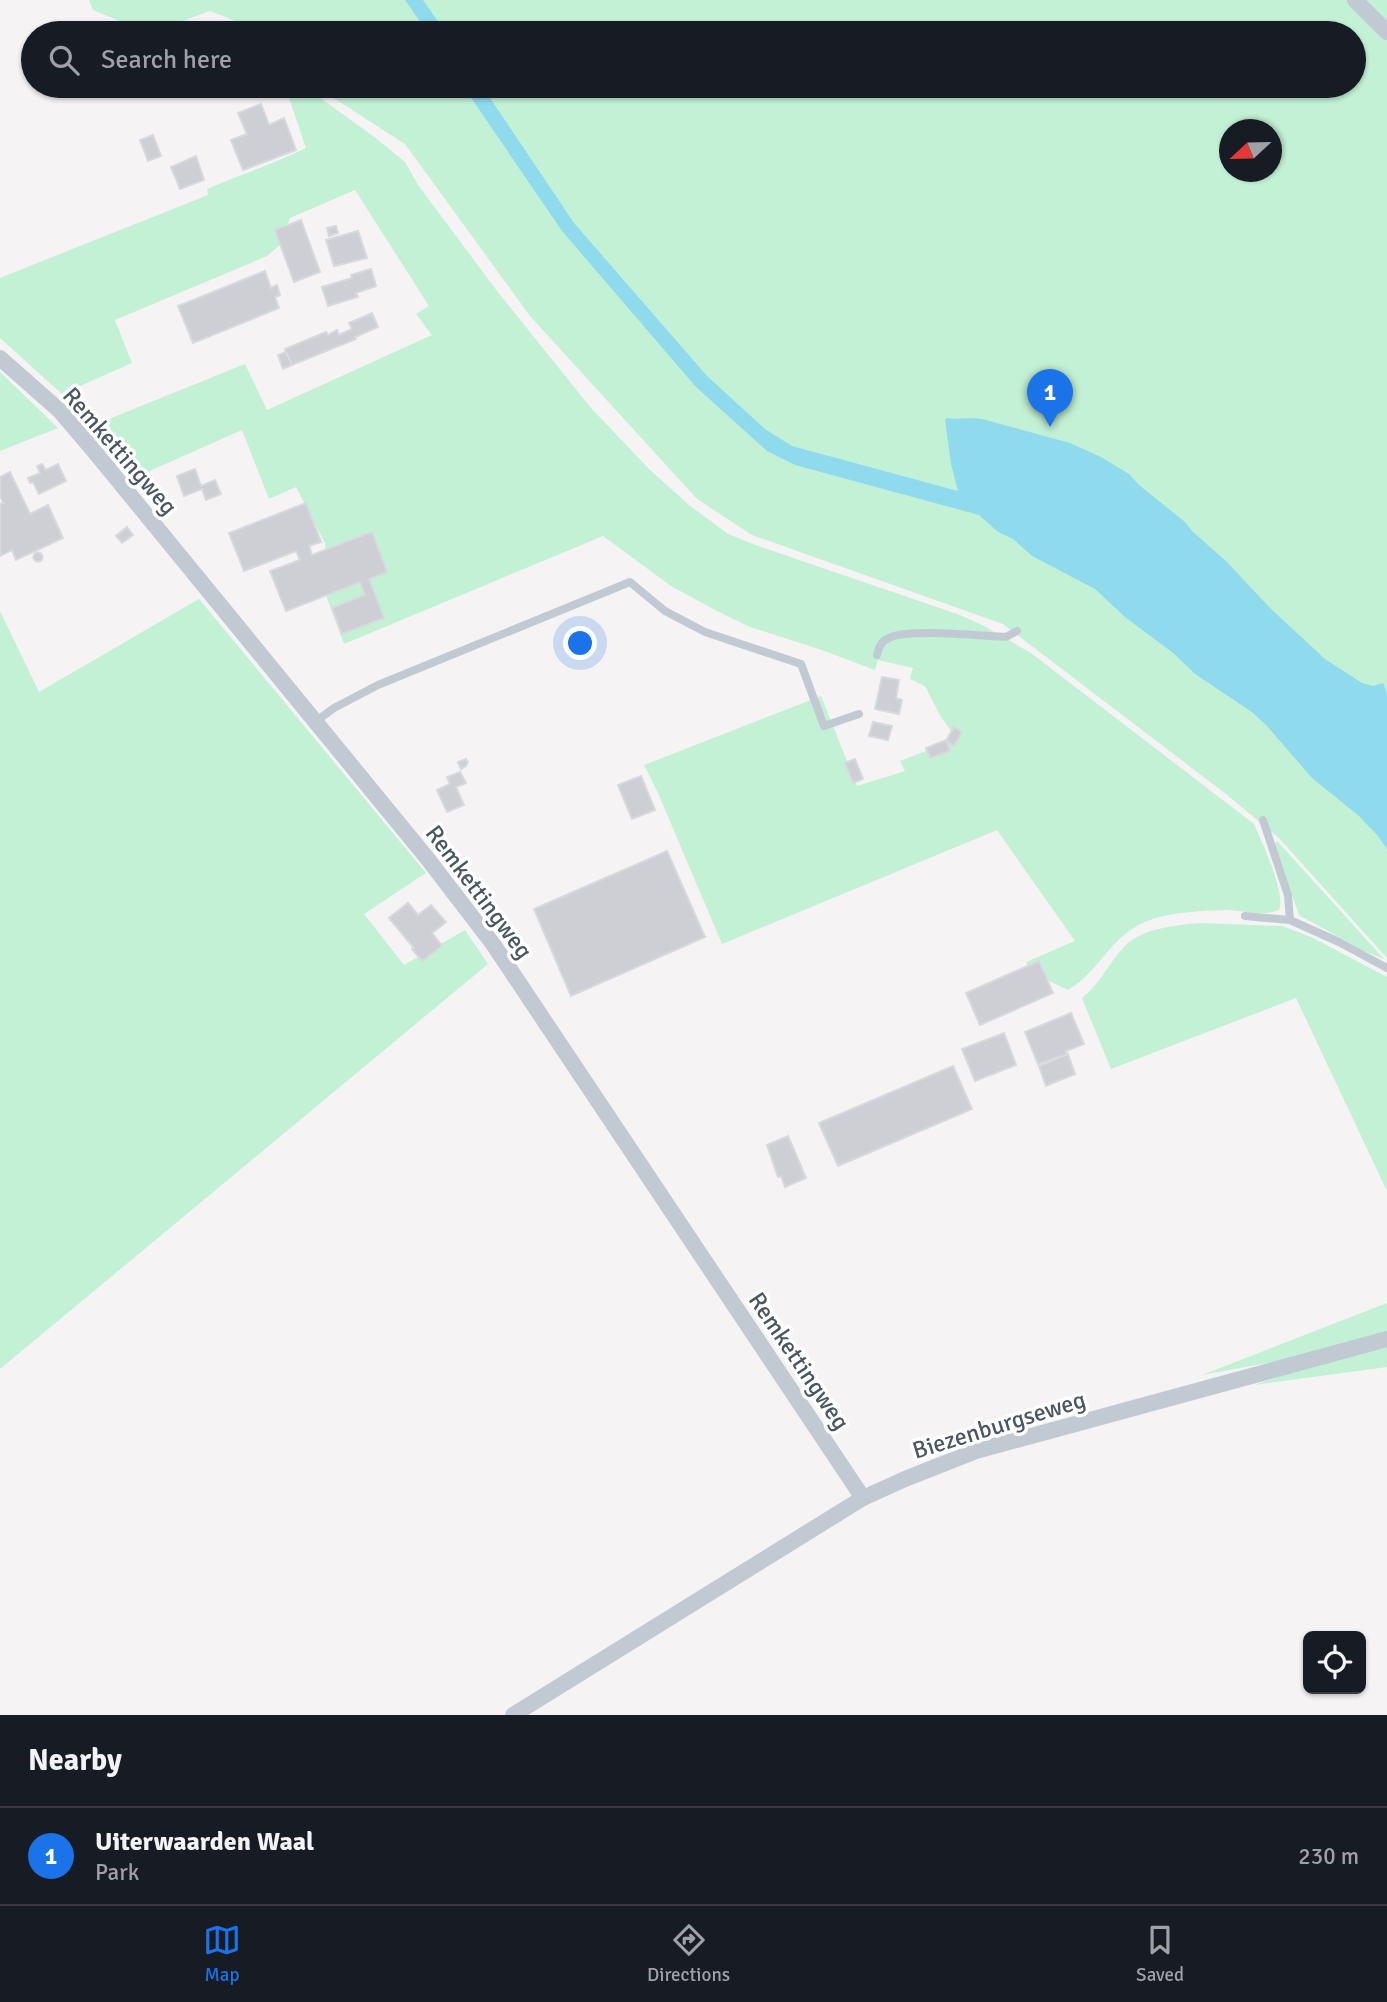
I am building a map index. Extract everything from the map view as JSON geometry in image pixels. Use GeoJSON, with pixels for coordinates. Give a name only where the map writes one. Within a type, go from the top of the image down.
{"type":"FeatureCollection","features":[{"type":"Feature","properties":{"kind":"street"},"geometry":{"type":"LineString","coordinates":[[1355,0],[1387,32]]}},
{"type":"Feature","properties":{"kind":"street","name":"Remkettingweg"},"geometry":{"type":"LineString","coordinates":[[0,358],[60,411],[427,858],[493,944],[863,1498]]}},
{"type":"Feature","properties":{"kind":"street","name":"Biezenburgseweg"},"geometry":{"type":"LineString","coordinates":[[513,1715],[863,1498],[976,1451],[1387,1339]]}},
{"type":"Feature","properties":{"kind":"lane"},"geometry":{"type":"LineString","coordinates":[[315,722],[334,708],[378,685],[630,583],[664,611],[705,632],[801,664],[824,726],[859,714]]}},
{"type":"Feature","properties":{"kind":"lane"},"geometry":{"type":"LineString","coordinates":[[877,655],[879,645],[897,635],[1006,637],[1017,631]]}},
{"type":"Feature","properties":{"kind":"lane"},"geometry":{"type":"LineString","coordinates":[[1263,820],[1288,895],[1290,920]]}},
{"type":"Feature","properties":{"kind":"lane"},"geometry":{"type":"LineString","coordinates":[[1245,916],[1290,920],[1387,968]]}},
{"type":"Feature","properties":{"kind":"green space"},"geometry":{"type":"Polygon","coordinates":[[[89,0],[1387,0],[1387,958],[1279,838],[1226,794],[1003,624],[752,535],[697,499],[530,316],[405,144],[334,98],[1366,98],[1366,21],[235,21],[210,11],[182,21],[120,21],[93,10],[89,0]],[[1107,599],[1126,618],[1173,653],[1195,674],[1252,712],[1107,599]]]}},
{"type":"Feature","properties":{"kind":"green space"},"geometry":{"type":"Polygon","coordinates":[[[289,98],[320,98],[405,162],[418,185],[497,291],[591,408],[649,469],[689,505],[728,534],[960,615],[1031,653],[1254,824],[1276,880],[1279,910],[1266,913],[1196,911],[1150,920],[1125,934],[1089,973],[1068,990],[1030,972],[1026,962],[1075,941],[997,830],[722,944],[644,765],[821,696],[857,786],[905,771],[900,761],[957,739],[941,717],[925,686],[910,679],[913,668],[878,660],[875,670],[750,627],[671,586],[603,536],[344,644],[327,598],[325,543],[296,487],[269,499],[242,430],[136,477],[94,425],[245,364],[267,410],[432,335],[416,314],[429,306],[355,190],[290,218],[280,245],[267,256],[115,320],[132,363],[62,394],[0,338],[0,278],[208,195],[207,189],[306,148],[289,98]]]}},
{"type":"Feature","properties":{"kind":"green space"},"geometry":{"type":"Polygon","coordinates":[[[0,372],[58,428],[0,451],[0,372]]]}},
{"type":"Feature","properties":{"kind":"green space"},"geometry":{"type":"Polygon","coordinates":[[[199,599],[426,873],[364,914],[404,965],[465,930],[488,964],[0,1369],[0,611],[39,692],[199,599]]]}},
{"type":"Feature","properties":{"kind":"green space"},"geometry":{"type":"Polygon","coordinates":[[[1277,841],[1384,959],[1299,915],[1275,844],[1277,841]]]}},
{"type":"Feature","properties":{"kind":"green space"},"geometry":{"type":"Polygon","coordinates":[[[1201,923],[1282,926],[1311,937],[1387,977],[1387,1189],[1296,998],[1111,1069],[1082,998],[1131,941],[1160,929],[1201,923]]]}},
{"type":"Feature","properties":{"kind":"green space"},"geometry":{"type":"Polygon","coordinates":[[[1387,1303],[1387,1331],[1290,1359],[1202,1375],[1387,1303]]]}},
{"type":"Feature","properties":{"kind":"green space"},"geometry":{"type":"Polygon","coordinates":[[[1387,1344],[1387,1367],[1254,1385],[1321,1363],[1387,1344]]]}},
{"type":"Feature","properties":{"kind":"water"},"geometry":{"type":"Polygon","coordinates":[[[405,0],[423,0],[438,21],[420,21],[405,0]]]}},
{"type":"Feature","properties":{"kind":"water"},"geometry":{"type":"Polygon","coordinates":[[[471,98],[490,98],[574,223],[707,376],[765,429],[792,446],[958,491],[945,420],[982,419],[1070,443],[1129,474],[1185,522],[1325,659],[1362,683],[1373,686],[1383,683],[1387,693],[1387,849],[1359,816],[1312,778],[1253,713],[1195,674],[1095,589],[1032,556],[979,515],[795,465],[767,451],[696,387],[562,231],[471,98]]]}},
{"type":"Feature","properties":{"kind":"building"},"geometry":{"type":"Polygon","coordinates":[[[261,104],[269,125],[284,118],[296,150],[243,170],[231,140],[247,134],[238,113],[261,104]]]}},
{"type":"Feature","properties":{"kind":"building"},"geometry":{"type":"Polygon","coordinates":[[[153,135],[161,156],[148,161],[140,140],[153,135]]]}},
{"type":"Feature","properties":{"kind":"building"},"geometry":{"type":"Polygon","coordinates":[[[196,156],[204,180],[180,189],[171,167],[196,156]]]}},
{"type":"Feature","properties":{"kind":"building"},"geometry":{"type":"Polygon","coordinates":[[[301,220],[320,272],[294,282],[275,230],[301,220]]]}},
{"type":"Feature","properties":{"kind":"building"},"geometry":{"type":"Polygon","coordinates":[[[336,226],[338,233],[329,236],[327,228],[336,226]]]}},
{"type":"Feature","properties":{"kind":"building"},"geometry":{"type":"Polygon","coordinates":[[[358,231],[367,258],[334,266],[326,240],[358,231]]]}},
{"type":"Feature","properties":{"kind":"building"},"geometry":{"type":"Polygon","coordinates":[[[371,269],[376,286],[356,293],[358,297],[328,306],[322,287],[371,269]]]}},
{"type":"Feature","properties":{"kind":"building"},"geometry":{"type":"Polygon","coordinates":[[[265,271],[271,288],[277,285],[280,295],[275,297],[279,308],[193,343],[178,306],[265,271]]]}},
{"type":"Feature","properties":{"kind":"building"},"geometry":{"type":"Polygon","coordinates":[[[372,313],[378,327],[292,365],[285,349],[326,332],[328,335],[337,330],[339,335],[352,329],[349,323],[372,313]]]}},
{"type":"Feature","properties":{"kind":"building"},"geometry":{"type":"Polygon","coordinates":[[[286,352],[292,365],[283,369],[278,355],[286,352]]]}},
{"type":"Feature","properties":{"kind":"building"},"geometry":{"type":"Polygon","coordinates":[[[42,464],[46,470],[58,464],[66,481],[39,494],[28,478],[40,473],[37,466],[42,464]]]}},
{"type":"Feature","properties":{"kind":"building"},"geometry":{"type":"Polygon","coordinates":[[[195,469],[201,486],[215,480],[221,494],[206,500],[202,489],[184,496],[177,476],[195,469]]]}},
{"type":"Feature","properties":{"kind":"building"},"geometry":{"type":"Polygon","coordinates":[[[10,472],[30,514],[48,505],[63,538],[16,560],[12,550],[0,556],[0,504],[3,503],[0,477],[10,472]]]}},
{"type":"Feature","properties":{"kind":"building"},"geometry":{"type":"Polygon","coordinates":[[[306,503],[321,542],[309,546],[312,555],[372,532],[387,572],[369,579],[384,618],[342,634],[332,608],[365,595],[360,582],[286,611],[270,571],[300,560],[296,551],[244,571],[229,533],[306,503]]]}},
{"type":"Feature","properties":{"kind":"building"},"geometry":{"type":"Polygon","coordinates":[[[127,527],[133,535],[122,543],[116,536],[127,527]]]}},
{"type":"Feature","properties":{"kind":"building"},"geometry":{"type":"Polygon","coordinates":[[[38,552],[43,557],[38,562],[33,557],[38,552]]]}},
{"type":"Feature","properties":{"kind":"building"},"geometry":{"type":"Polygon","coordinates":[[[882,677],[899,680],[896,698],[902,700],[899,714],[875,709],[882,677]]]}},
{"type":"Feature","properties":{"kind":"building"},"geometry":{"type":"Polygon","coordinates":[[[873,722],[892,726],[888,740],[869,736],[873,722]]]}},
{"type":"Feature","properties":{"kind":"building"},"geometry":{"type":"Polygon","coordinates":[[[954,727],[962,732],[954,746],[946,741],[954,727]]]}},
{"type":"Feature","properties":{"kind":"building"},"geometry":{"type":"Polygon","coordinates":[[[946,740],[950,751],[930,758],[926,748],[946,740]]]}},
{"type":"Feature","properties":{"kind":"building"},"geometry":{"type":"Polygon","coordinates":[[[466,759],[466,766],[461,769],[458,762],[466,759]]]}},
{"type":"Feature","properties":{"kind":"building"},"geometry":{"type":"Polygon","coordinates":[[[855,759],[863,779],[853,783],[845,763],[855,759]]]}},
{"type":"Feature","properties":{"kind":"building"},"geometry":{"type":"Polygon","coordinates":[[[460,772],[466,783],[456,787],[464,805],[447,812],[437,790],[450,784],[447,777],[460,772]]]}},
{"type":"Feature","properties":{"kind":"building"},"geometry":{"type":"Polygon","coordinates":[[[641,776],[655,810],[632,819],[618,785],[641,776]]]}},
{"type":"Feature","properties":{"kind":"building"},"geometry":{"type":"Polygon","coordinates":[[[667,851],[705,937],[571,996],[534,909],[667,851]]]}},
{"type":"Feature","properties":{"kind":"building"},"geometry":{"type":"Polygon","coordinates":[[[408,903],[418,915],[431,905],[446,922],[432,933],[442,946],[422,961],[389,918],[408,903]]]}},
{"type":"Feature","properties":{"kind":"building"},"geometry":{"type":"Polygon","coordinates":[[[1039,961],[1053,993],[980,1025],[966,993],[1039,961]]]}},
{"type":"Feature","properties":{"kind":"building"},"geometry":{"type":"Polygon","coordinates":[[[1071,1013],[1084,1044],[1066,1051],[1067,1054],[1038,1064],[1025,1032],[1071,1013]]]}},
{"type":"Feature","properties":{"kind":"building"},"geometry":{"type":"Polygon","coordinates":[[[1004,1033],[1016,1065],[975,1081],[962,1049],[1004,1033]]]}},
{"type":"Feature","properties":{"kind":"building"},"geometry":{"type":"Polygon","coordinates":[[[1068,1054],[1075,1074],[1046,1086],[1039,1066],[1068,1054]]]}},
{"type":"Feature","properties":{"kind":"building"},"geometry":{"type":"Polygon","coordinates":[[[953,1066],[972,1109],[838,1166],[819,1123],[953,1066]]]}},
{"type":"Feature","properties":{"kind":"building"},"geometry":{"type":"Polygon","coordinates":[[[788,1136],[806,1178],[785,1187],[781,1176],[778,1177],[767,1145],[788,1136]]]}},
{"type":"Feature","properties":{"kind":"place","name":"Uiterwaarden Waal"},"geometry":{"type":"Point","coordinates":[1050,427]}}]}
